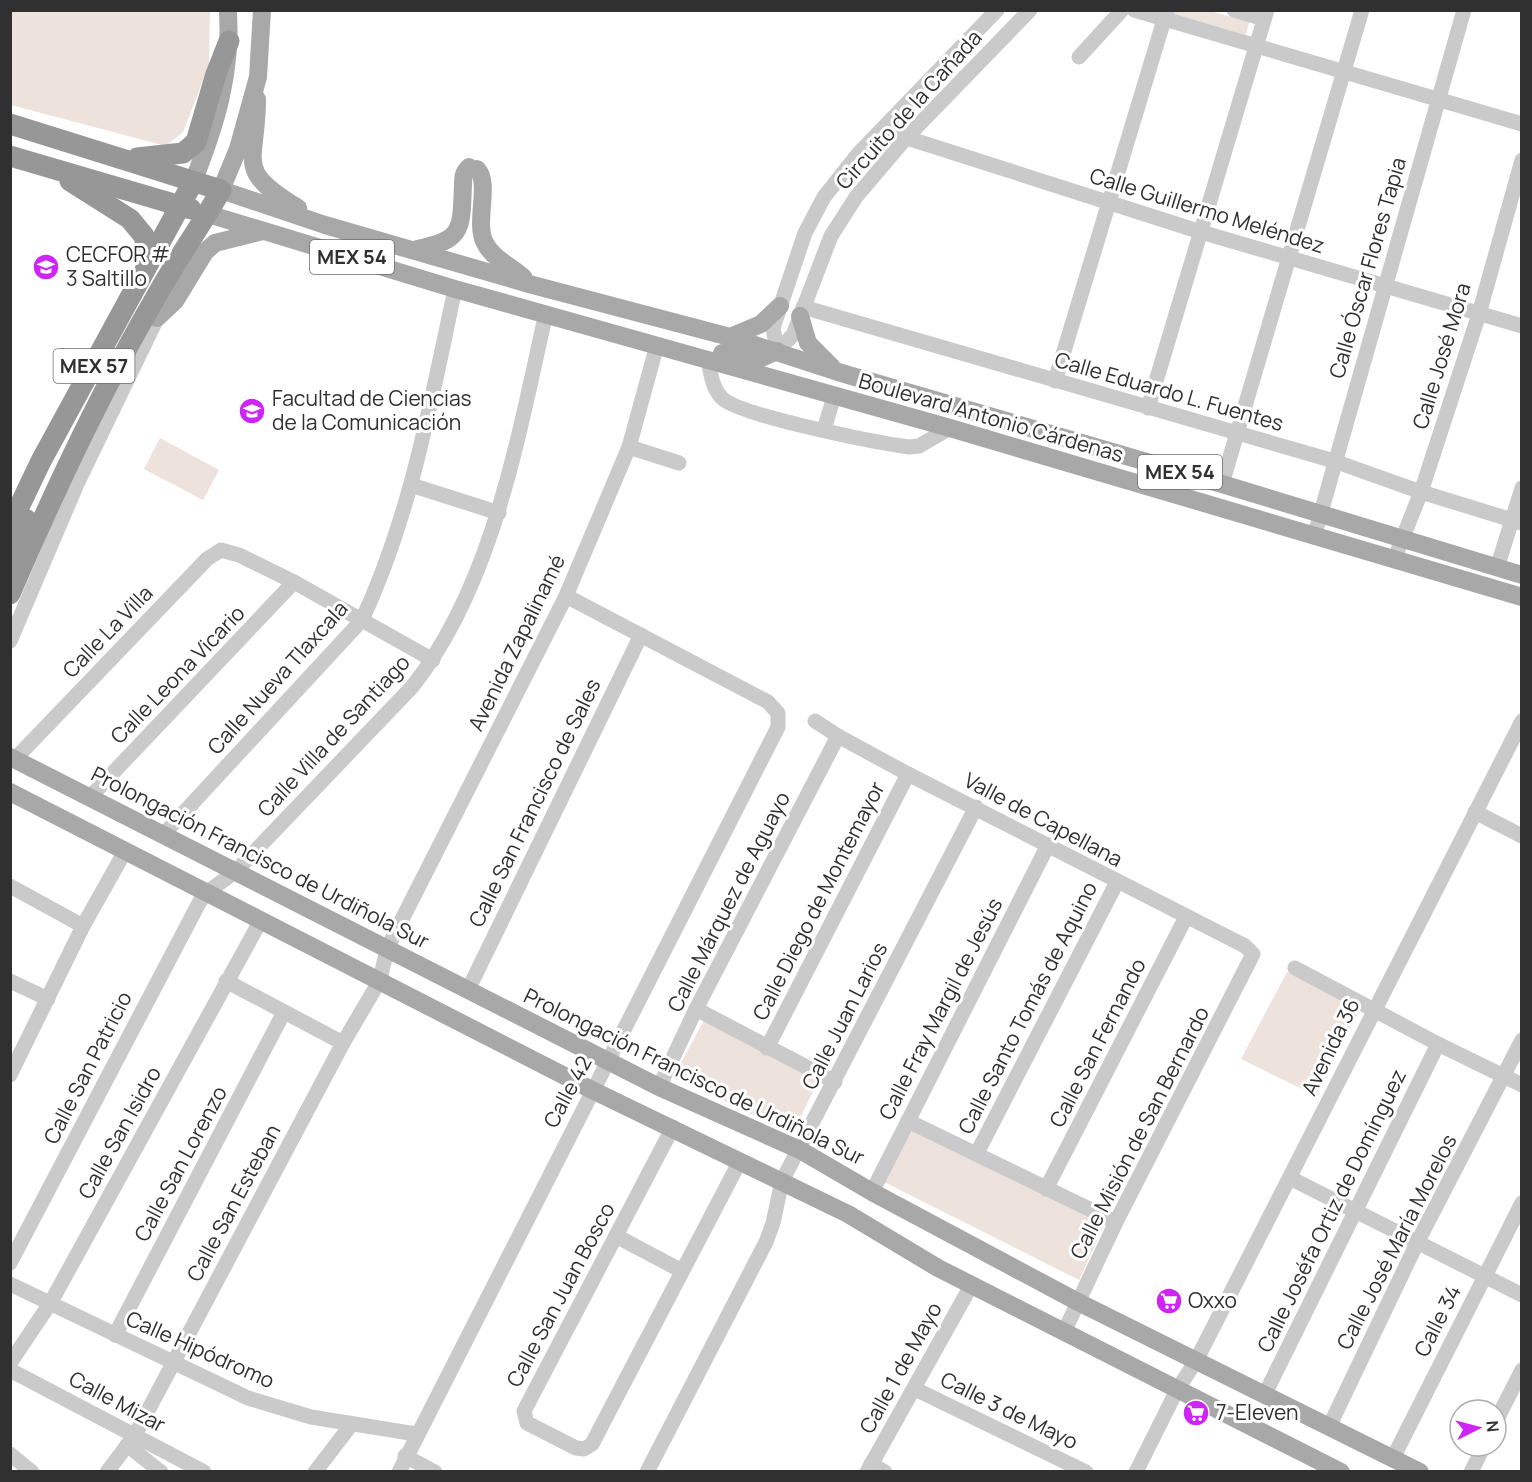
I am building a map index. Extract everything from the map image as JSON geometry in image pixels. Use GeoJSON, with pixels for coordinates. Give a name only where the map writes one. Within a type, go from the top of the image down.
{"type":"FeatureCollection","features":[{"type":"Feature","properties":{"kind":"highway"},"geometry":{"type":"LineString","coordinates":[[125,159],[183,153],[196,142],[229,21]]}},
{"type":"Feature","properties":{"kind":"highway","name":"MEX 54"},"geometry":{"type":"LineString","coordinates":[[10,124],[221,190]]}},
{"type":"Feature","properties":{"kind":"highway","name":"MEX 54"},"geometry":{"type":"LineString","coordinates":[[10,156],[208,213]]}},
{"type":"Feature","properties":{"kind":"highway"},"geometry":{"type":"LineString","coordinates":[[53,169],[130,219],[144,236],[149,260]]}},
{"type":"Feature","properties":{"kind":"highway","name":"MEX 57"},"geometry":{"type":"LineString","coordinates":[[10,526],[41,461],[64,423],[149,260],[193,182]]}},
{"type":"Feature","properties":{"kind":"highway","name":"MEX 57"},"geometry":{"type":"LineString","coordinates":[[10,594],[91,414],[157,295],[193,240],[221,190]]}},
{"type":"Feature","properties":{"kind":"highway"},"geometry":{"type":"LineString","coordinates":[[10,555],[63,442],[64,423]]}},
{"type":"Feature","properties":{"kind":"main road"},"geometry":{"type":"LineString","coordinates":[[262,10],[257,130],[252,158],[254,173],[264,186],[276,195],[325,225]]}},
{"type":"Feature","properties":{"kind":"main road"},"geometry":{"type":"LineString","coordinates":[[193,182],[215,126],[224,90],[229,21]]}},
{"type":"Feature","properties":{"kind":"main road"},"geometry":{"type":"LineString","coordinates":[[221,190],[238,149],[258,77]]}},
{"type":"Feature","properties":{"kind":"main road"},"geometry":{"type":"LineString","coordinates":[[415,249],[446,242],[456,233],[461,218],[464,173],[473,168],[482,178],[480,223],[485,244],[495,256],[529,284]]}},
{"type":"Feature","properties":{"kind":"main road","name":"MEX 54"},"geometry":{"type":"LineString","coordinates":[[221,190],[325,225],[415,249],[529,284],[777,351]]}},
{"type":"Feature","properties":{"kind":"main road","name":"MEX 54"},"geometry":{"type":"LineString","coordinates":[[208,213],[455,289],[716,362]]}},
{"type":"Feature","properties":{"kind":"main road"},"geometry":{"type":"LineString","coordinates":[[157,318],[175,301],[205,252],[215,243],[264,230]]}},
{"type":"Feature","properties":{"kind":"main road"},"geometry":{"type":"LineString","coordinates":[[415,277],[466,265],[496,300]]}},
{"type":"Feature","properties":{"kind":"main road"},"geometry":{"type":"LineString","coordinates":[[730,337],[761,324],[780,306]]}},
{"type":"Feature","properties":{"kind":"main road"},"geometry":{"type":"LineString","coordinates":[[801,311],[811,348],[838,372]]}},
{"type":"Feature","properties":{"kind":"main road"},"geometry":{"type":"LineString","coordinates":[[663,346],[686,345],[759,359],[777,351],[782,362],[793,372],[841,388],[841,398]]}},
{"type":"Feature","properties":{"kind":"main road","name":"Boulevard Antonio Cárdenas"},"geometry":{"type":"LineString","coordinates":[[777,351],[838,372],[1404,538],[1521,575]]}},
{"type":"Feature","properties":{"kind":"main road","name":"Boulevard Antonio Cárdenas"},"geometry":{"type":"LineString","coordinates":[[716,362],[950,428],[1521,597]]}},
{"type":"Feature","properties":{"kind":"main road","name":"Prolongación Francisco de Urdiñola Sur"},"geometry":{"type":"LineString","coordinates":[[13,758],[659,1087],[800,1150],[872,1192],[1078,1302],[1420,1472]]}},
{"type":"Feature","properties":{"kind":"main road"},"geometry":{"type":"LineString","coordinates":[[10,792],[124,853],[380,980],[592,1090],[673,1127],[848,1214],[972,1284],[1341,1472]]}},
{"type":"Feature","properties":{"kind":"street","name":"Circuito de la Cañada"},"geometry":{"type":"LineString","coordinates":[[777,351],[773,328],[813,215],[839,176],[997,10]]}},
{"type":"Feature","properties":{"kind":"street","name":"Circuito de la Cañada"},"geometry":{"type":"LineString","coordinates":[[777,351],[793,335],[817,267],[840,220],[856,197],[906,138],[1030,10]]}},
{"type":"Feature","properties":{"kind":"street"},"geometry":{"type":"LineString","coordinates":[[1079,57],[1122,10]]}},
{"type":"Feature","properties":{"kind":"street"},"geometry":{"type":"LineString","coordinates":[[1134,10],[1166,15],[1257,47],[1521,124]]}},
{"type":"Feature","properties":{"kind":"street"},"geometry":{"type":"LineString","coordinates":[[1148,408],[1265,15],[1234,10]]}},
{"type":"Feature","properties":{"kind":"street"},"geometry":{"type":"LineString","coordinates":[[1222,484],[1362,10]]}},
{"type":"Feature","properties":{"kind":"street","name":"Calle Óscar Flores Tapia"},"geometry":{"type":"LineString","coordinates":[[1314,537],[1464,10]]}},
{"type":"Feature","properties":{"kind":"street"},"geometry":{"type":"LineString","coordinates":[[1055,381],[1166,15]]}},
{"type":"Feature","properties":{"kind":"street","name":"Calle Guillermo Meléndez"},"geometry":{"type":"LineString","coordinates":[[882,130],[1289,259],[1521,326]]}},
{"type":"Feature","properties":{"kind":"street","name":"Calle José Mora"},"geometry":{"type":"LineString","coordinates":[[1394,560],[1421,492],[1479,314],[1521,160]]}},
{"type":"Feature","properties":{"kind":"street"},"geometry":{"type":"LineString","coordinates":[[10,641],[76,484],[189,257],[193,240]]}},
{"type":"Feature","properties":{"kind":"street","name":"Calle Nueva Tlaxcala"},"geometry":{"type":"LineString","coordinates":[[163,834],[362,620],[381,579],[411,485],[455,289]]}},
{"type":"Feature","properties":{"kind":"street","name":"Calle Eduardo L. Fuentes"},"geometry":{"type":"LineString","coordinates":[[801,311],[1334,461],[1516,522]]}},
{"type":"Feature","properties":{"kind":"street","name":"Calle Villa de Santiago"},"geometry":{"type":"LineString","coordinates":[[206,893],[235,872],[412,687],[433,660],[482,556],[499,513],[546,313]]}},
{"type":"Feature","properties":{"kind":"street","name":"Avenida Zapalinamé"},"geometry":{"type":"LineString","coordinates":[[387,949],[566,596],[629,447],[663,346]]}},
{"type":"Feature","properties":{"kind":"street"},"geometry":{"type":"LineString","coordinates":[[716,362],[712,382],[724,400],[736,407],[824,430],[909,447],[920,446],[950,428]]}},
{"type":"Feature","properties":{"kind":"street"},"geometry":{"type":"LineString","coordinates":[[824,430],[841,398]]}},
{"type":"Feature","properties":{"kind":"street"},"geometry":{"type":"LineString","coordinates":[[629,447],[679,463]]}},
{"type":"Feature","properties":{"kind":"street"},"geometry":{"type":"LineString","coordinates":[[411,485],[499,513]]}},
{"type":"Feature","properties":{"kind":"street"},"geometry":{"type":"LineString","coordinates":[[1497,568],[1516,522],[1521,488]]}},
{"type":"Feature","properties":{"kind":"street","name":"Calle La Villa"},"geometry":{"type":"LineString","coordinates":[[13,758],[207,559],[220,550],[239,555],[294,582]]}},
{"type":"Feature","properties":{"kind":"street"},"geometry":{"type":"LineString","coordinates":[[294,582],[433,660]]}},
{"type":"Feature","properties":{"kind":"street","name":"Calle Leona Vicario"},"geometry":{"type":"LineString","coordinates":[[91,796],[294,582]]}},
{"type":"Feature","properties":{"kind":"street"},"geometry":{"type":"LineString","coordinates":[[566,596],[641,635]]}},
{"type":"Feature","properties":{"kind":"street","name":"Calle 42"},"geometry":{"type":"LineString","coordinates":[[399,1472],[416,1434],[774,736],[778,713],[768,702],[641,635]]}},
{"type":"Feature","properties":{"kind":"street","name":"Calle San Francisco de Sales"},"geometry":{"type":"LineString","coordinates":[[468,990],[641,635]]}},
{"type":"Feature","properties":{"kind":"street","name":"Valle de Capellana"},"geometry":{"type":"LineString","coordinates":[[815,721],[837,736],[908,774],[1245,945],[1253,954]]}},
{"type":"Feature","properties":{"kind":"street","name":"Avenida 36"},"geometry":{"type":"LineString","coordinates":[[1136,1472],[1290,1178],[1521,721]]}},
{"type":"Feature","properties":{"kind":"street","name":"Calle Márquez de Aguayo"},"geometry":{"type":"LineString","coordinates":[[659,1087],[696,1009],[837,736]]}},
{"type":"Feature","properties":{"kind":"street","name":"Calle Diego de Montemayor"},"geometry":{"type":"LineString","coordinates":[[767,1048],[908,774]]}},
{"type":"Feature","properties":{"kind":"street","name":"Calle Juan Larios"},"geometry":{"type":"LineString","coordinates":[[647,1472],[766,1242],[773,1223],[782,1181],[976,807]]}},
{"type":"Feature","properties":{"kind":"street"},"geometry":{"type":"LineString","coordinates":[[1475,812],[1521,836]]}},
{"type":"Feature","properties":{"kind":"street","name":"Calle Fray Margil de Jesús"},"geometry":{"type":"LineString","coordinates":[[872,1192],[1048,845]]}},
{"type":"Feature","properties":{"kind":"street"},"geometry":{"type":"LineString","coordinates":[[11,1074],[83,926],[124,853]]}},
{"type":"Feature","properties":{"kind":"street","name":"Calle Santo Tomás de Aquino"},"geometry":{"type":"LineString","coordinates":[[977,1154],[1117,882]]}},
{"type":"Feature","properties":{"kind":"street"},"geometry":{"type":"LineString","coordinates":[[10,886],[83,926]]}},
{"type":"Feature","properties":{"kind":"street","name":"Calle San Patricio"},"geometry":{"type":"LineString","coordinates":[[10,1263],[191,914],[206,893]]}},
{"type":"Feature","properties":{"kind":"street","name":"Calle San Fernando"},"geometry":{"type":"LineString","coordinates":[[1046,1189],[1186,917]]}},
{"type":"Feature","properties":{"kind":"street","name":"Calle San Isidro"},"geometry":{"type":"LineString","coordinates":[[10,1363],[51,1302],[261,920]]}},
{"type":"Feature","properties":{"kind":"street","name":"Calle San Esteban"},"geometry":{"type":"LineString","coordinates":[[107,1472],[131,1440],[343,1043],[380,980],[387,949]]}},
{"type":"Feature","properties":{"kind":"street","name":"Calle Misión de San Bernardo"},"geometry":{"type":"LineString","coordinates":[[1064,1332],[1116,1222],[1253,954]]}},
{"type":"Feature","properties":{"kind":"street"},"geometry":{"type":"LineString","coordinates":[[1294,968],[1521,1085]]}},
{"type":"Feature","properties":{"kind":"street"},"geometry":{"type":"LineString","coordinates":[[10,981],[48,999]]}},
{"type":"Feature","properties":{"kind":"street"},"geometry":{"type":"LineString","coordinates":[[226,981],[343,1043]]}},
{"type":"Feature","properties":{"kind":"street"},"geometry":{"type":"LineString","coordinates":[[696,1009],[835,1082]]}},
{"type":"Feature","properties":{"kind":"street","name":"Calle San Lorenzo"},"geometry":{"type":"LineString","coordinates":[[116,1335],[284,1012]]}},
{"type":"Feature","properties":{"kind":"street","name":"Calle José María Morelos"},"geometry":{"type":"LineString","coordinates":[[1329,1428],[1417,1243],[1505,1076],[1521,1040]]}},
{"type":"Feature","properties":{"kind":"street","name":"Calle Joséfa Ortiz de Domínguez"},"geometry":{"type":"LineString","coordinates":[[1264,1396],[1438,1044]]}},
{"type":"Feature","properties":{"kind":"street"},"geometry":{"type":"LineString","coordinates":[[908,1121],[1116,1222]]}},
{"type":"Feature","properties":{"kind":"street","name":"Calle San Juan Bosco"},"geometry":{"type":"LineString","coordinates":[[673,1127],[526,1407],[524,1416],[527,1424],[576,1448],[589,1448],[740,1161]]}},
{"type":"Feature","properties":{"kind":"street"},"geometry":{"type":"LineString","coordinates":[[1290,1178],[1353,1212],[1521,1295]]}},
{"type":"Feature","properties":{"kind":"street","name":"Calle 34"},"geometry":{"type":"LineString","coordinates":[[1393,1458],[1521,1203]]}},
{"type":"Feature","properties":{"kind":"street"},"geometry":{"type":"LineString","coordinates":[[616,1236],[682,1271]]}},
{"type":"Feature","properties":{"kind":"street","name":"Calle Hipódromo"},"geometry":{"type":"LineString","coordinates":[[10,1284],[51,1302],[172,1364],[248,1398],[351,1425],[416,1434]]}},
{"type":"Feature","properties":{"kind":"street","name":"Calle 1 de Mayo"},"geometry":{"type":"LineString","coordinates":[[874,1469],[972,1284]]}},
{"type":"Feature","properties":{"kind":"street","name":"Calle Mizar"},"geometry":{"type":"LineString","coordinates":[[10,1370],[131,1440],[204,1472]]}},
{"type":"Feature","properties":{"kind":"street"},"geometry":{"type":"LineString","coordinates":[[1507,1398],[1521,1370]]}},
{"type":"Feature","properties":{"kind":"street","name":"Calle 3 de Mayo"},"geometry":{"type":"LineString","coordinates":[[915,1389],[1086,1472]]}},
{"type":"Feature","properties":{"kind":"street"},"geometry":{"type":"LineString","coordinates":[[315,1472],[351,1425]]}},
{"type":"Feature","properties":{"kind":"street","name":"Calle Mizar"},"geometry":{"type":"LineString","coordinates":[[131,1440],[161,1472]]}},
{"type":"Feature","properties":{"kind":"street"},"geometry":{"type":"LineString","coordinates":[[10,1454],[32,1472]]}},
{"type":"Feature","properties":{"kind":"street"},"geometry":{"type":"LineString","coordinates":[[405,1456],[435,1472]]}},
{"type":"Feature","properties":{"kind":"street"},"geometry":{"type":"LineString","coordinates":[[1471,1472],[1478,1458]]}},
{"type":"Feature","properties":{"kind":"shaded area"},"geometry":{"type":"Polygon","coordinates":[[[10,11],[210,11],[209,65],[183,132],[166,146],[11,105],[10,11]]]}},
{"type":"Feature","properties":{"kind":"shaded area"},"geometry":{"type":"Polygon","coordinates":[[[1174,11],[1210,11],[1249,22],[1246,35],[1173,14],[1174,11]]]}},
{"type":"Feature","properties":{"kind":"shaded area"},"geometry":{"type":"Polygon","coordinates":[[[160,438],[219,470],[203,500],[144,469],[160,438]]]}},
{"type":"Feature","properties":{"kind":"shaded area"},"geometry":{"type":"Polygon","coordinates":[[[1287,972],[1360,1009],[1316,1096],[1241,1059],[1287,972]]]}},
{"type":"Feature","properties":{"kind":"shaded area"},"geometry":{"type":"Polygon","coordinates":[[[705,1018],[820,1078],[792,1134],[674,1076],[705,1018]]]}},
{"type":"Feature","properties":{"kind":"shaded area"},"geometry":{"type":"Polygon","coordinates":[[[913,1126],[1105,1223],[1079,1280],[884,1182],[913,1126]]]}},
{"type":"Feature","properties":{"kind":"place","name":"CECFOR # 3 Saltillo"},"geometry":{"type":"Point","coordinates":[46,267]}},
{"type":"Feature","properties":{"kind":"place","name":"Facultad de Ciencias de la Comunicación"},"geometry":{"type":"Point","coordinates":[252,411]}},
{"type":"Feature","properties":{"kind":"place","name":"Oxxo"},"geometry":{"type":"Point","coordinates":[1169,1301]}},
{"type":"Feature","properties":{"kind":"place","name":"7-Eleven"},"geometry":{"type":"Point","coordinates":[1196,1413]}}]}
